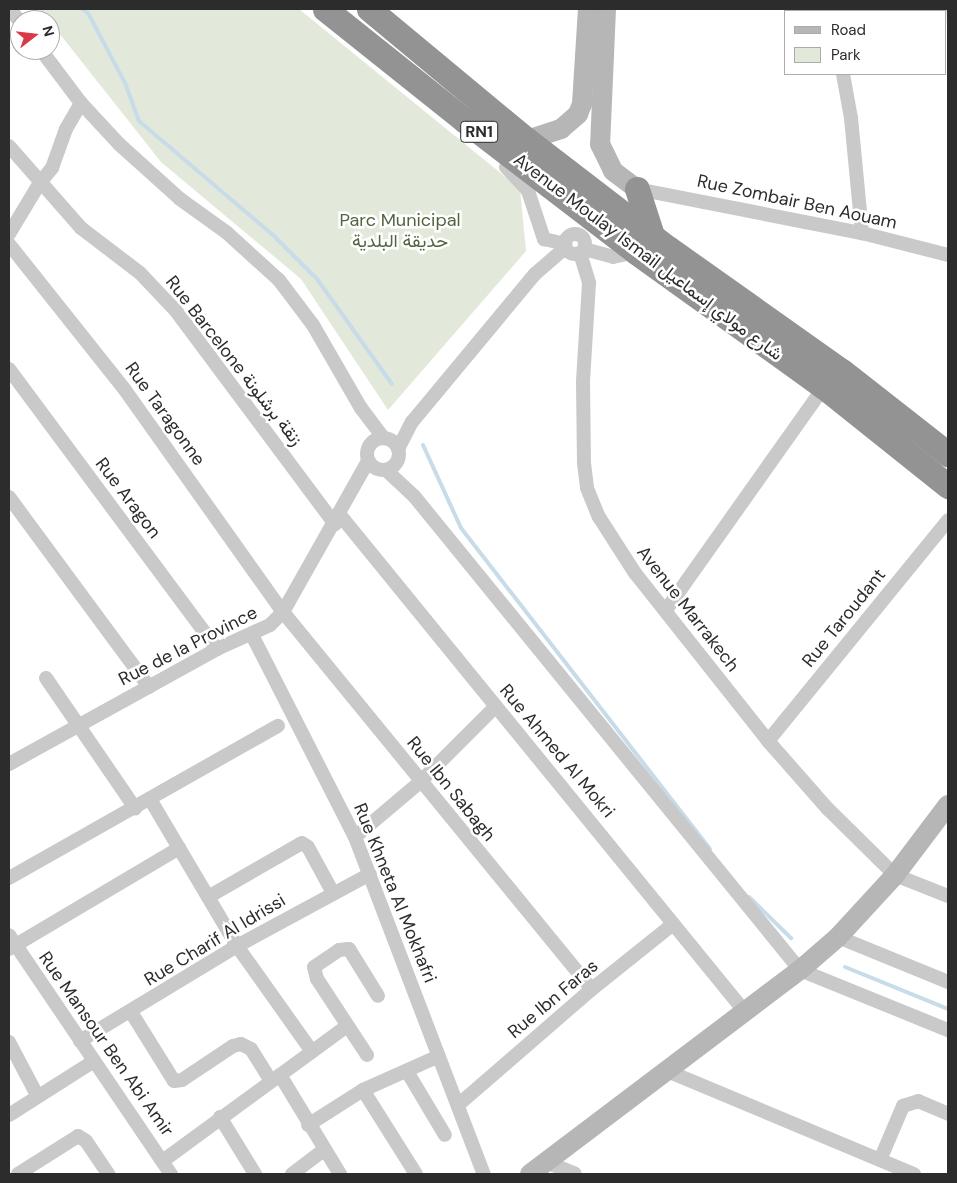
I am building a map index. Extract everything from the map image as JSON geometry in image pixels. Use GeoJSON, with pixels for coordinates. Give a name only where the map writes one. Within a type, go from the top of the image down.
{"type":"FeatureCollection","features":[{"type":"Feature","properties":{"kind":"highway","name":"Avenue Moulay Ismail شارع مولاي إسماعيل"},"geometry":{"type":"LineString","coordinates":[[325,9],[467,123],[636,252],[824,387],[948,486]]}},
{"type":"Feature","properties":{"kind":"highway","name":"Avenue Moulay Ismail شارع مولاي إسماعيل"},"geometry":{"type":"LineString","coordinates":[[369,9],[527,140],[651,232],[668,248],[842,371],[948,454]]}},
{"type":"Feature","properties":{"kind":"highway"},"geometry":{"type":"LineString","coordinates":[[637,189],[651,232]]}},
{"type":"Feature","properties":{"kind":"main road"},"geometry":{"type":"LineString","coordinates":[[527,140],[561,129],[578,114],[582,104],[588,9]]}},
{"type":"Feature","properties":{"kind":"main road"},"geometry":{"type":"LineString","coordinates":[[606,9],[600,144],[613,171],[637,189]]}},
{"type":"Feature","properties":{"kind":"main road"},"geometry":{"type":"LineString","coordinates":[[530,1174],[800,970],[838,937],[895,876],[948,805]]}},
{"type":"Feature","properties":{"kind":"street"},"geometry":{"type":"LineString","coordinates":[[49,60],[81,103],[112,137],[180,199],[226,232],[279,280],[323,341],[361,408],[388,446],[414,496]]}},
{"type":"Feature","properties":{"kind":"street"},"geometry":{"type":"LineString","coordinates":[[843,75],[851,118],[862,232]]}},
{"type":"Feature","properties":{"kind":"street"},"geometry":{"type":"LineString","coordinates":[[9,234],[39,184],[52,168],[66,129],[81,103]]}},
{"type":"Feature","properties":{"kind":"street"},"geometry":{"type":"LineString","coordinates":[[467,123],[482,148],[524,182],[540,233],[537,272]]}},
{"type":"Feature","properties":{"kind":"street","name":"Rue Barcelone زنقة برشلونة"},"geometry":{"type":"LineString","coordinates":[[9,146],[39,184],[81,228],[140,274],[176,311],[337,519]]}},
{"type":"Feature","properties":{"kind":"street","name":"Rue Zombair Ben Aouam"},"geometry":{"type":"LineString","coordinates":[[637,189],[862,232],[948,255]]}},
{"type":"Feature","properties":{"kind":"street"},"geometry":{"type":"LineString","coordinates":[[540,233],[552,243],[565,246],[570,253],[582,251],[613,257],[636,252]]}},
{"type":"Feature","properties":{"kind":"street"},"geometry":{"type":"LineString","coordinates":[[388,446],[412,422],[537,272],[565,246],[569,235],[579,234],[585,242],[582,251]]}},
{"type":"Feature","properties":{"kind":"street","name":"Rue Taragonne"},"geometry":{"type":"LineString","coordinates":[[9,244],[124,390],[283,612]]}},
{"type":"Feature","properties":{"kind":"street","name":"Avenue Marrakech"},"geometry":{"type":"LineString","coordinates":[[582,251],[589,283],[582,429],[587,488],[617,549],[768,741],[845,827],[895,876],[948,896]]}},
{"type":"Feature","properties":{"kind":"street","name":"Rue Aragon"},"geometry":{"type":"LineString","coordinates":[[9,369],[217,649]]}},
{"type":"Feature","properties":{"kind":"street"},"geometry":{"type":"LineString","coordinates":[[666,610],[824,387]]}},
{"type":"Feature","properties":{"kind":"street","name":"Rue de la Province"},"geometry":{"type":"LineString","coordinates":[[355,489],[383,470],[388,446]]}},
{"type":"Feature","properties":{"kind":"street","name":"Rue de la Province"},"geometry":{"type":"LineString","coordinates":[[9,764],[78,724],[217,649],[252,635],[270,625],[283,612],[355,489],[368,461],[388,446]]}},
{"type":"Feature","properties":{"kind":"street"},"geometry":{"type":"LineString","coordinates":[[368,461],[383,470],[414,496],[800,970],[948,1030]]}},
{"type":"Feature","properties":{"kind":"street"},"geometry":{"type":"LineString","coordinates":[[9,497],[149,686]]}},
{"type":"Feature","properties":{"kind":"street","name":"Rue Ahmed Al Mokri"},"geometry":{"type":"LineString","coordinates":[[337,519],[496,706],[745,1012]]}},
{"type":"Feature","properties":{"kind":"street","name":"Rue Taroudant"},"geometry":{"type":"LineString","coordinates":[[768,741],[948,520]]}},
{"type":"Feature","properties":{"kind":"street","name":"Rue Ibn Sabagh"},"geometry":{"type":"LineString","coordinates":[[283,612],[420,782],[592,989]]}},
{"type":"Feature","properties":{"kind":"street","name":"Rue Khneta Al Mokhafri"},"geometry":{"type":"LineString","coordinates":[[252,635],[355,837],[484,1174]]}},
{"type":"Feature","properties":{"kind":"street"},"geometry":{"type":"LineString","coordinates":[[46,678],[135,808]]}},
{"type":"Feature","properties":{"kind":"street"},"geometry":{"type":"LineString","coordinates":[[355,837],[420,782],[496,706]]}},
{"type":"Feature","properties":{"kind":"street"},"geometry":{"type":"LineString","coordinates":[[9,878],[278,726]]}},
{"type":"Feature","properties":{"kind":"street"},"geometry":{"type":"LineString","coordinates":[[150,800],[237,946],[311,1050]]}},
{"type":"Feature","properties":{"kind":"street"},"geometry":{"type":"LineString","coordinates":[[208,897],[302,844],[308,847],[333,893]]}},
{"type":"Feature","properties":{"kind":"street"},"geometry":{"type":"LineString","coordinates":[[11,943],[179,848]]}},
{"type":"Feature","properties":{"kind":"street","name":"Rue Charif Al Idrissi"},"geometry":{"type":"LineString","coordinates":[[80,1041],[131,1012],[237,946],[370,874]]}},
{"type":"Feature","properties":{"kind":"street","name":"Rue Ibn Faras"},"geometry":{"type":"LineString","coordinates":[[458,1105],[592,989],[673,924]]}},
{"type":"Feature","properties":{"kind":"street"},"geometry":{"type":"LineString","coordinates":[[838,937],[948,982]]}},
{"type":"Feature","properties":{"kind":"street","name":"Rue Mansour Ben Abi Amir"},"geometry":{"type":"LineString","coordinates":[[11,943],[164,1160],[171,1174]]}},
{"type":"Feature","properties":{"kind":"street"},"geometry":{"type":"LineString","coordinates":[[367,1056],[317,979],[316,965],[348,948],[378,996]]}},
{"type":"Feature","properties":{"kind":"street"},"geometry":{"type":"LineString","coordinates":[[131,1012],[174,1082],[182,1080],[233,1046],[241,1044],[252,1049],[276,1078],[340,1174]]}},
{"type":"Feature","properties":{"kind":"street"},"geometry":{"type":"LineString","coordinates":[[164,1160],[311,1050],[347,1026]]}},
{"type":"Feature","properties":{"kind":"street"},"geometry":{"type":"LineString","coordinates":[[9,1042],[37,1095]]}},
{"type":"Feature","properties":{"kind":"street"},"geometry":{"type":"LineString","coordinates":[[308,1124],[363,1090],[408,1073],[439,1056]]}},
{"type":"Feature","properties":{"kind":"street"},"geometry":{"type":"LineString","coordinates":[[9,1115],[37,1095],[94,1061]]}},
{"type":"Feature","properties":{"kind":"street"},"geometry":{"type":"LineString","coordinates":[[666,1070],[914,1174]]}},
{"type":"Feature","properties":{"kind":"street"},"geometry":{"type":"LineString","coordinates":[[408,1073],[445,1135]]}},
{"type":"Feature","properties":{"kind":"street"},"geometry":{"type":"LineString","coordinates":[[363,1090],[416,1174]]}},
{"type":"Feature","properties":{"kind":"street"},"geometry":{"type":"LineString","coordinates":[[880,1160],[903,1106],[918,1101],[948,1114]]}},
{"type":"Feature","properties":{"kind":"street"},"geometry":{"type":"LineString","coordinates":[[220,1117],[255,1174]]}},
{"type":"Feature","properties":{"kind":"street"},"geometry":{"type":"LineString","coordinates":[[18,1174],[78,1136],[86,1140],[108,1174]]}},
{"type":"Feature","properties":{"kind":"street"},"geometry":{"type":"LineString","coordinates":[[292,1174],[324,1150]]}},
{"type":"Feature","properties":{"kind":"street"},"geometry":{"type":"LineString","coordinates":[[546,1162],[575,1174]]}},
{"type":"Feature","properties":{"kind":"green space","name":"Parc Municipal حديقة البلدية"},"geometry":{"type":"Polygon","coordinates":[[[299,9],[520,189],[526,251],[388,410],[301,279],[161,162],[60,34],[60,10],[41,10],[299,9]]]}},
{"type":"Feature","properties":{"kind":"green space"},"geometry":{"type":"Polygon","coordinates":[[[857,9],[948,9],[948,48],[947,10],[857,9]]]}},
{"type":"Feature","properties":{"kind":"waterway"},"geometry":{"type":"LineString","coordinates":[[82,9],[88,13],[125,83],[139,121],[272,234],[317,279],[392,384]]}},
{"type":"Feature","properties":{"kind":"waterway"},"geometry":{"type":"LineString","coordinates":[[423,445],[461,528],[710,849]]}},
{"type":"Feature","properties":{"kind":"waterway"},"geometry":{"type":"LineString","coordinates":[[749,897],[791,938]]}},
{"type":"Feature","properties":{"kind":"waterway"},"geometry":{"type":"LineString","coordinates":[[845,967],[948,1009]]}}]}
